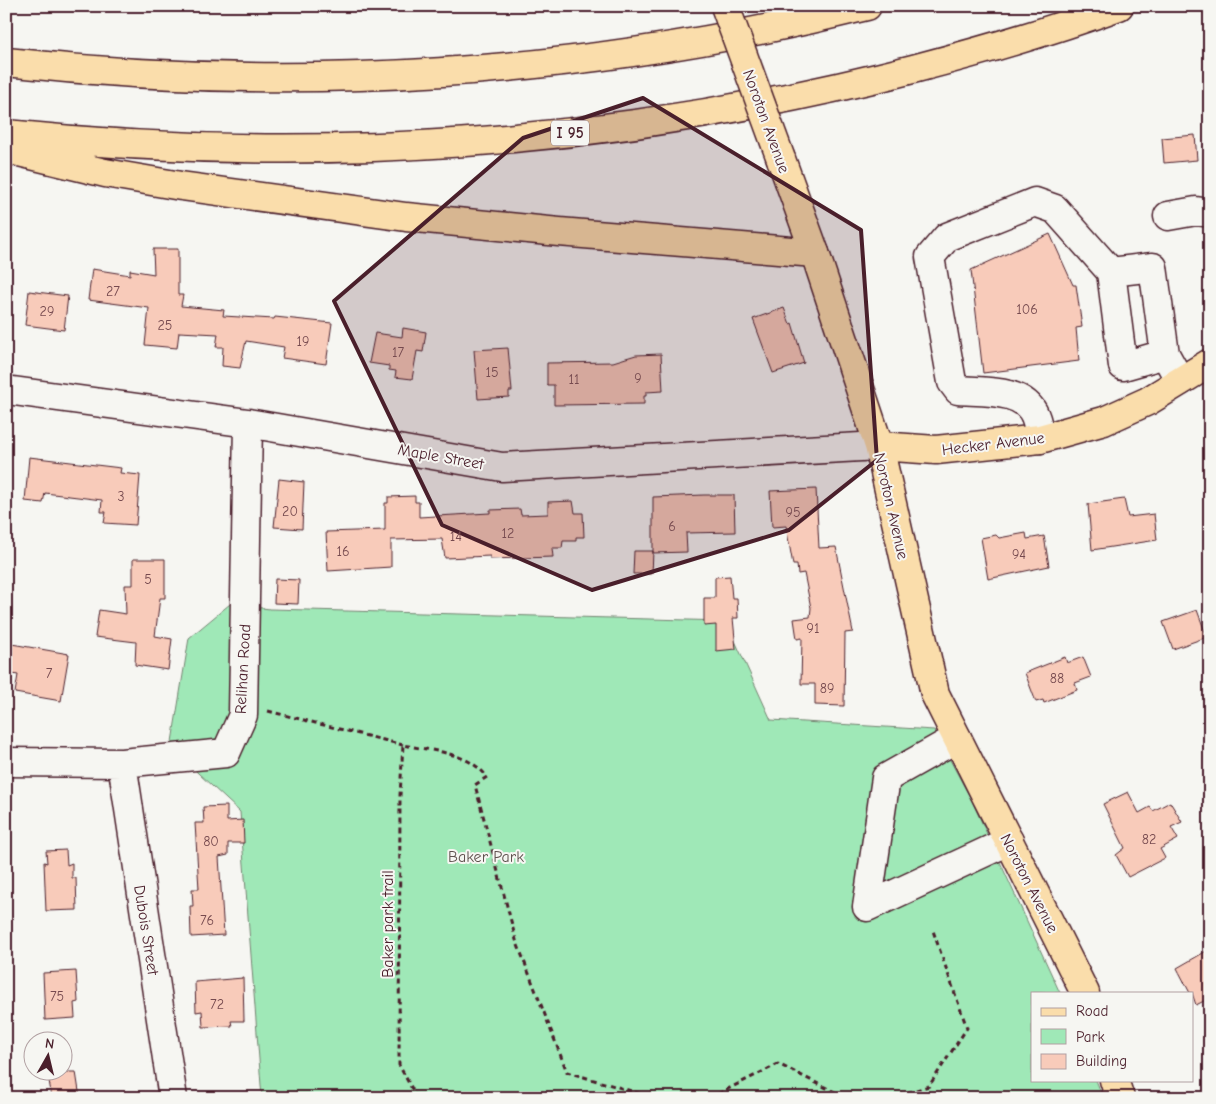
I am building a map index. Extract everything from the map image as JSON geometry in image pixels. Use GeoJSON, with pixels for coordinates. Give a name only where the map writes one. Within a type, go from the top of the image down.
{"type":"FeatureCollection","features":[{"type":"Feature","properties":{"kind":"main road","name":"Noroton Avenue"},"geometry":{"type":"LineString","coordinates":[[725,6],[816,253],[879,446],[935,694],[1084,992]]}},
{"type":"Feature","properties":{"kind":"main road"},"geometry":{"type":"LineString","coordinates":[[6,62],[129,73],[224,77],[400,76],[502,68],[652,50],[730,36],[867,6]]}},
{"type":"Feature","properties":{"kind":"main road","name":"I 95"},"geometry":{"type":"LineString","coordinates":[[6,134],[160,147],[340,150],[464,143],[587,131],[764,104],[854,84],[1019,39],[1119,6]]}},
{"type":"Feature","properties":{"kind":"main road"},"geometry":{"type":"LineString","coordinates":[[6,149],[105,172],[172,184],[406,217],[569,233],[816,253]]}},
{"type":"Feature","properties":{"kind":"main road","name":"Hecker Avenue"},"geometry":{"type":"LineString","coordinates":[[879,446],[936,450],[1040,439],[1104,421],[1148,401],[1210,363]]}},
{"type":"Feature","properties":{"kind":"main road"},"geometry":{"type":"LineString","coordinates":[[1115,1082],[1120,1098]]}},
{"type":"Feature","properties":{"kind":"street"},"geometry":{"type":"LineString","coordinates":[[1040,439],[1034,414],[1026,402],[1012,395],[958,390],[952,382],[930,256],[947,237],[1035,202],[1055,209],[1111,272],[1123,366],[1164,354]]}},
{"type":"Feature","properties":{"kind":"street"},"geometry":{"type":"LineString","coordinates":[[1168,216],[1196,211],[1210,213]]}},
{"type":"Feature","properties":{"kind":"street"},"geometry":{"type":"LineString","coordinates":[[1111,272],[1153,267],[1164,354],[1180,381]]}},
{"type":"Feature","properties":{"kind":"street","name":"Maple Street"},"geometry":{"type":"LineString","coordinates":[[6,390],[248,423],[502,467],[879,446]]}},
{"type":"Feature","properties":{"kind":"street","name":"Relihan Road"},"geometry":{"type":"LineString","coordinates":[[6,762],[122,763],[226,753],[243,715],[248,423]]}},
{"type":"Feature","properties":{"kind":"street"},"geometry":{"type":"LineString","coordinates":[[957,738],[886,778],[866,907],[1009,841]]}},
{"type":"Feature","properties":{"kind":"street","name":"Dubois Street"},"geometry":{"type":"LineString","coordinates":[[122,763],[173,1098]]}},
{"type":"Feature","properties":{"kind":"path"},"geometry":{"type":"LineString","coordinates":[[243,704],[403,745],[459,756],[481,768],[487,777],[475,785],[516,940],[566,1072],[655,1098]]}},
{"type":"Feature","properties":{"kind":"path","name":"Baker park trail"},"geometry":{"type":"LineString","coordinates":[[403,745],[400,794],[399,1065],[417,1098]]}},
{"type":"Feature","properties":{"kind":"path"},"geometry":{"type":"LineString","coordinates":[[890,1098],[929,1086],[967,1028],[932,928]]}},
{"type":"Feature","properties":{"kind":"path"},"geometry":{"type":"LineString","coordinates":[[710,1098],[778,1064],[846,1098]]}},
{"type":"Feature","properties":{"kind":"highlighted area"},"geometry":{"type":"Polygon","coordinates":[[[643,98],[861,230],[877,460],[789,530],[592,590],[442,525],[334,301],[523,138],[643,98]]]}},
{"type":"Feature","properties":{"kind":"green space","name":"Baker Park"},"geometry":{"type":"Polygon","coordinates":[[[230,604],[270,609],[726,621],[771,720],[934,730],[972,801],[1060,992],[1031,992],[1031,1082],[1097,1082],[1103,1098],[262,1098],[240,812],[171,748],[189,638],[230,604]]]}},
{"type":"Feature","properties":{"kind":"building"},"geometry":{"type":"Polygon","coordinates":[[[1195,135],[1197,160],[1164,163],[1162,138],[1195,135]]]}},
{"type":"Feature","properties":{"kind":"building"},"geometry":{"type":"Polygon","coordinates":[[[1050,234],[1073,285],[1076,285],[1082,327],[1076,328],[1079,361],[983,373],[971,270],[1050,234]]]}},
{"type":"Feature","properties":{"kind":"building"},"geometry":{"type":"Polygon","coordinates":[[[153,249],[178,249],[178,295],[183,295],[181,306],[224,310],[223,316],[274,319],[275,317],[332,323],[326,364],[282,358],[284,347],[246,341],[240,368],[222,366],[223,347],[216,347],[218,334],[179,332],[177,348],[145,345],[149,308],[88,300],[92,269],[130,275],[130,270],[154,274],[153,249]]]}},
{"type":"Feature","properties":{"kind":"building"},"geometry":{"type":"Polygon","coordinates":[[[29,291],[68,296],[64,330],[25,325],[29,291]]]}},
{"type":"Feature","properties":{"kind":"building"},"geometry":{"type":"Polygon","coordinates":[[[784,308],[790,324],[792,323],[804,363],[773,373],[753,319],[784,308]]]}},
{"type":"Feature","properties":{"kind":"building"},"geometry":{"type":"Polygon","coordinates":[[[403,328],[426,332],[423,352],[417,351],[412,379],[395,377],[396,371],[389,370],[389,366],[369,363],[375,333],[402,337],[403,328]]]}},
{"type":"Feature","properties":{"kind":"building"},"geometry":{"type":"Polygon","coordinates":[[[508,348],[512,391],[509,391],[509,397],[478,399],[474,350],[508,348]]]}},
{"type":"Feature","properties":{"kind":"building"},"geometry":{"type":"Polygon","coordinates":[[[661,354],[663,391],[646,392],[644,404],[554,405],[554,385],[547,385],[547,363],[613,362],[636,355],[661,354]]]}},
{"type":"Feature","properties":{"kind":"building"},"geometry":{"type":"Polygon","coordinates":[[[29,457],[121,468],[120,473],[140,475],[136,525],[104,523],[106,512],[101,512],[102,500],[45,493],[43,503],[25,501],[29,457]]]}},
{"type":"Feature","properties":{"kind":"building"},"geometry":{"type":"Polygon","coordinates":[[[279,479],[304,482],[302,529],[274,527],[279,479]]]}},
{"type":"Feature","properties":{"kind":"building"},"geometry":{"type":"Polygon","coordinates":[[[816,489],[819,548],[836,547],[853,632],[845,633],[844,706],[815,705],[815,684],[801,684],[802,638],[797,639],[794,619],[810,617],[811,608],[804,573],[798,574],[797,565],[793,565],[786,526],[772,527],[770,491],[816,489]]]}},
{"type":"Feature","properties":{"kind":"building"},"geometry":{"type":"Polygon","coordinates":[[[734,495],[735,532],[686,533],[687,552],[653,553],[653,497],[734,495]]]}},
{"type":"Feature","properties":{"kind":"building"},"geometry":{"type":"Polygon","coordinates":[[[415,496],[415,502],[419,502],[419,517],[490,513],[490,510],[520,509],[521,515],[548,514],[548,502],[573,501],[575,513],[583,513],[584,537],[576,537],[576,541],[563,541],[562,548],[552,548],[553,557],[490,559],[490,556],[445,558],[442,539],[391,540],[391,567],[328,571],[326,532],[385,530],[385,503],[388,503],[388,497],[415,496]]]}},
{"type":"Feature","properties":{"kind":"building"},"geometry":{"type":"Polygon","coordinates":[[[1124,499],[1128,517],[1154,514],[1157,540],[1092,550],[1088,504],[1124,499]]]}},
{"type":"Feature","properties":{"kind":"building"},"geometry":{"type":"Polygon","coordinates":[[[1026,533],[1027,539],[1044,536],[1049,566],[988,579],[981,538],[996,535],[999,538],[1026,533]]]}},
{"type":"Feature","properties":{"kind":"building"},"geometry":{"type":"Polygon","coordinates":[[[634,551],[653,551],[652,574],[633,574],[634,551]]]}},
{"type":"Feature","properties":{"kind":"building"},"geometry":{"type":"Polygon","coordinates":[[[133,559],[165,559],[165,598],[160,598],[155,636],[172,639],[168,670],[135,665],[136,642],[95,637],[99,610],[126,614],[125,585],[133,585],[133,559]]]}},
{"type":"Feature","properties":{"kind":"building"},"geometry":{"type":"Polygon","coordinates":[[[730,576],[732,598],[737,598],[738,618],[733,618],[736,649],[716,651],[716,625],[704,626],[704,598],[715,598],[715,577],[730,576]]]}},
{"type":"Feature","properties":{"kind":"building"},"geometry":{"type":"Polygon","coordinates":[[[275,579],[299,580],[298,604],[274,603],[275,579]]]}},
{"type":"Feature","properties":{"kind":"building"},"geometry":{"type":"Polygon","coordinates":[[[1197,610],[1207,637],[1173,649],[1163,622],[1197,610]]]}},
{"type":"Feature","properties":{"kind":"building"},"geometry":{"type":"Polygon","coordinates":[[[6,643],[69,654],[61,701],[15,693],[18,675],[6,673],[6,643]]]}},
{"type":"Feature","properties":{"kind":"building"},"geometry":{"type":"Polygon","coordinates":[[[1065,657],[1067,663],[1083,657],[1091,677],[1075,683],[1077,690],[1044,703],[1043,700],[1036,702],[1025,673],[1065,657]]]}},
{"type":"Feature","properties":{"kind":"building"},"geometry":{"type":"Polygon","coordinates":[[[1128,792],[1139,813],[1150,807],[1153,811],[1170,802],[1182,822],[1171,827],[1178,839],[1160,849],[1165,858],[1128,877],[1116,855],[1125,848],[1103,804],[1128,792]]]}},
{"type":"Feature","properties":{"kind":"building"},"geometry":{"type":"Polygon","coordinates":[[[227,806],[227,821],[243,820],[244,843],[228,843],[228,855],[219,857],[224,935],[191,937],[190,906],[193,906],[192,889],[199,889],[195,823],[204,823],[203,807],[227,806]]]}},
{"type":"Feature","properties":{"kind":"building"},"geometry":{"type":"Polygon","coordinates":[[[66,850],[67,865],[72,863],[72,878],[76,878],[77,910],[46,911],[44,862],[47,863],[46,851],[66,850]]]}},
{"type":"Feature","properties":{"kind":"building"},"geometry":{"type":"Polygon","coordinates":[[[1210,949],[1210,998],[1196,1005],[1194,992],[1189,992],[1177,968],[1210,949]]]}},
{"type":"Feature","properties":{"kind":"building"},"geometry":{"type":"Polygon","coordinates":[[[76,971],[78,1002],[74,1003],[75,1018],[45,1020],[43,973],[76,971]]]}},
{"type":"Feature","properties":{"kind":"building"},"geometry":{"type":"Polygon","coordinates":[[[243,978],[244,1021],[231,1021],[232,1026],[203,1027],[202,1011],[196,1012],[195,982],[243,978]]]}},
{"type":"Feature","properties":{"kind":"building"},"geometry":{"type":"Polygon","coordinates":[[[72,1072],[76,1072],[80,1098],[52,1098],[49,1082],[72,1082],[72,1072]]]}}]}
